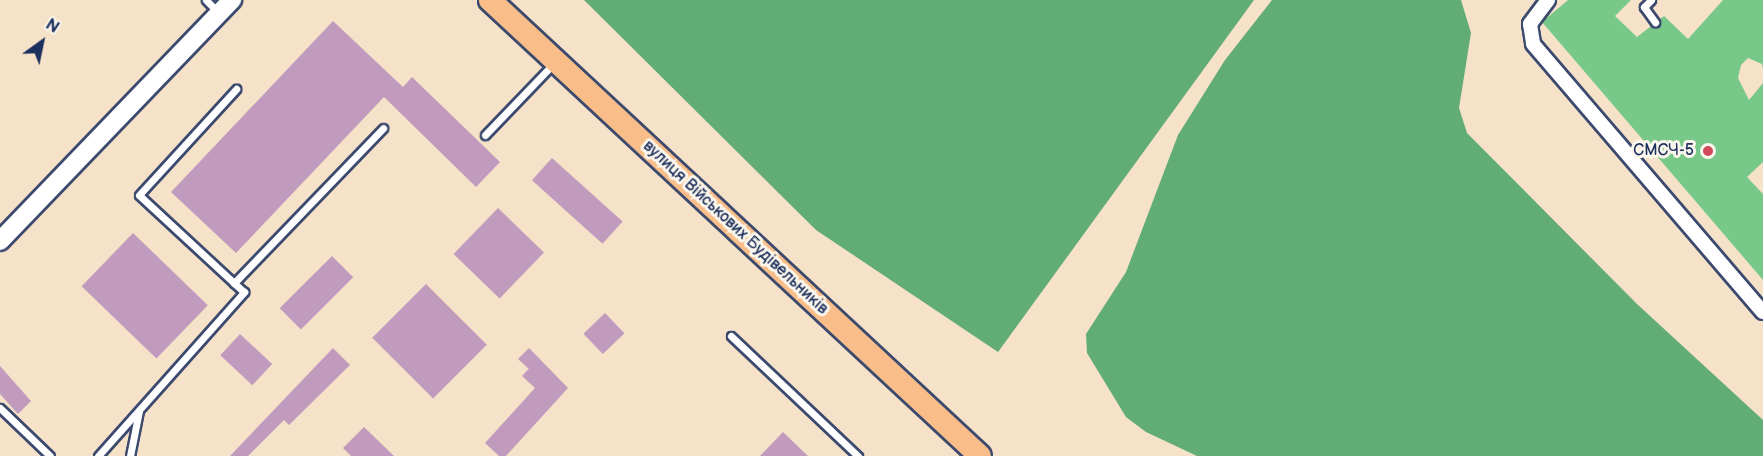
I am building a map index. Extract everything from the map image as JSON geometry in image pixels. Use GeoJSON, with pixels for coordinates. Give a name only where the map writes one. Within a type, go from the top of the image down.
{"type":"FeatureCollection","features":[{"type":"Feature","properties":{"kind":"main road","name":"вулиця Військових Будівельників"},"geometry":{"type":"LineString","coordinates":[[490,0],[980,456]]}},
{"type":"Feature","properties":{"kind":"street"},"geometry":{"type":"LineString","coordinates":[[0,241],[232,0]]}},
{"type":"Feature","properties":{"kind":"street"},"geometry":{"type":"LineString","coordinates":[[1548,0],[1530,24],[1533,44],[1763,312]]}},
{"type":"Feature","properties":{"kind":"lane"},"geometry":{"type":"LineString","coordinates":[[206,0],[219,13]]}},
{"type":"Feature","properties":{"kind":"lane"},"geometry":{"type":"LineString","coordinates":[[1651,0],[1644,7],[1655,22]]}},
{"type":"Feature","properties":{"kind":"lane"},"geometry":{"type":"LineString","coordinates":[[485,135],[556,62]]}},
{"type":"Feature","properties":{"kind":"lane"},"geometry":{"type":"LineString","coordinates":[[98,456],[244,292],[139,195],[236,89]]}},
{"type":"Feature","properties":{"kind":"lane"},"geometry":{"type":"LineString","coordinates":[[234,283],[383,128]]}},
{"type":"Feature","properties":{"kind":"lane"},"geometry":{"type":"LineString","coordinates":[[731,336],[858,456]]}},
{"type":"Feature","properties":{"kind":"lane"},"geometry":{"type":"LineString","coordinates":[[0,408],[50,456]]}},
{"type":"Feature","properties":{"kind":"lane"},"geometry":{"type":"LineString","coordinates":[[130,456],[140,410]]}},
{"type":"Feature","properties":{"kind":"green space"},"geometry":{"type":"Polygon","coordinates":[[[584,0],[1254,0],[998,352],[816,230],[584,0]]]}},
{"type":"Feature","properties":{"kind":"green space"},"geometry":{"type":"Polygon","coordinates":[[[1272,0],[1461,0],[1471,33],[1459,108],[1467,133],[1637,304],[1763,420],[1763,456],[1197,456],[1146,432],[1126,417],[1087,353],[1086,334],[1126,272],[1178,135],[1225,60],[1272,0]]]}},
{"type":"Feature","properties":{"kind":"green space","name":"СМСЧ-5"},"geometry":{"type":"Polygon","coordinates":[[[1568,0],[1631,0],[1615,16],[1637,37],[1664,16],[1688,39],[1723,0],[1763,0],[1763,69],[1762,64],[1748,58],[1741,65],[1738,78],[1749,100],[1763,83],[1763,162],[1747,177],[1763,194],[1763,280],[1542,22],[1568,0]]]}},
{"type":"Feature","properties":{"kind":"building"},"geometry":{"type":"Polygon","coordinates":[[[333,21],[403,87],[412,77],[500,162],[476,187],[384,97],[236,253],[171,192],[333,21]]]}},
{"type":"Feature","properties":{"kind":"building"},"geometry":{"type":"Polygon","coordinates":[[[552,158],[623,222],[603,244],[532,180],[552,158]]]}},
{"type":"Feature","properties":{"kind":"building"},"geometry":{"type":"Polygon","coordinates":[[[498,208],[544,252],[500,298],[454,254],[498,208]]]}},
{"type":"Feature","properties":{"kind":"building"},"geometry":{"type":"Polygon","coordinates":[[[133,233],[208,305],[156,358],[82,286],[133,233]]]}},
{"type":"Feature","properties":{"kind":"building"},"geometry":{"type":"Polygon","coordinates":[[[332,256],[353,277],[301,330],[280,308],[332,256]]]}},
{"type":"Feature","properties":{"kind":"building"},"geometry":{"type":"Polygon","coordinates":[[[426,284],[487,345],[433,399],[372,338],[426,284]]]}},
{"type":"Feature","properties":{"kind":"building"},"geometry":{"type":"Polygon","coordinates":[[[605,313],[624,333],[603,354],[583,334],[605,313]]]}},
{"type":"Feature","properties":{"kind":"building"},"geometry":{"type":"Polygon","coordinates":[[[240,334],[272,364],[252,385],[220,355],[240,334]]]}},
{"type":"Feature","properties":{"kind":"building"},"geometry":{"type":"Polygon","coordinates":[[[333,348],[350,365],[289,425],[284,420],[248,456],[230,456],[333,348]]]}},
{"type":"Feature","properties":{"kind":"building"},"geometry":{"type":"Polygon","coordinates":[[[529,348],[568,388],[506,456],[499,456],[485,443],[535,388],[522,376],[529,369],[518,359],[529,348]]]}},
{"type":"Feature","properties":{"kind":"building"},"geometry":{"type":"Polygon","coordinates":[[[0,366],[31,401],[18,414],[0,394],[0,366]]]}},
{"type":"Feature","properties":{"kind":"building"},"geometry":{"type":"Polygon","coordinates":[[[364,427],[394,456],[351,456],[343,448],[364,427]]]}},
{"type":"Feature","properties":{"kind":"building"},"geometry":{"type":"Polygon","coordinates":[[[783,432],[808,456],[760,456],[783,432]]]}},
{"type":"Feature","properties":{"kind":"place","name":"СМСЧ-5"},"geometry":{"type":"Point","coordinates":[1708,151]}}]}
